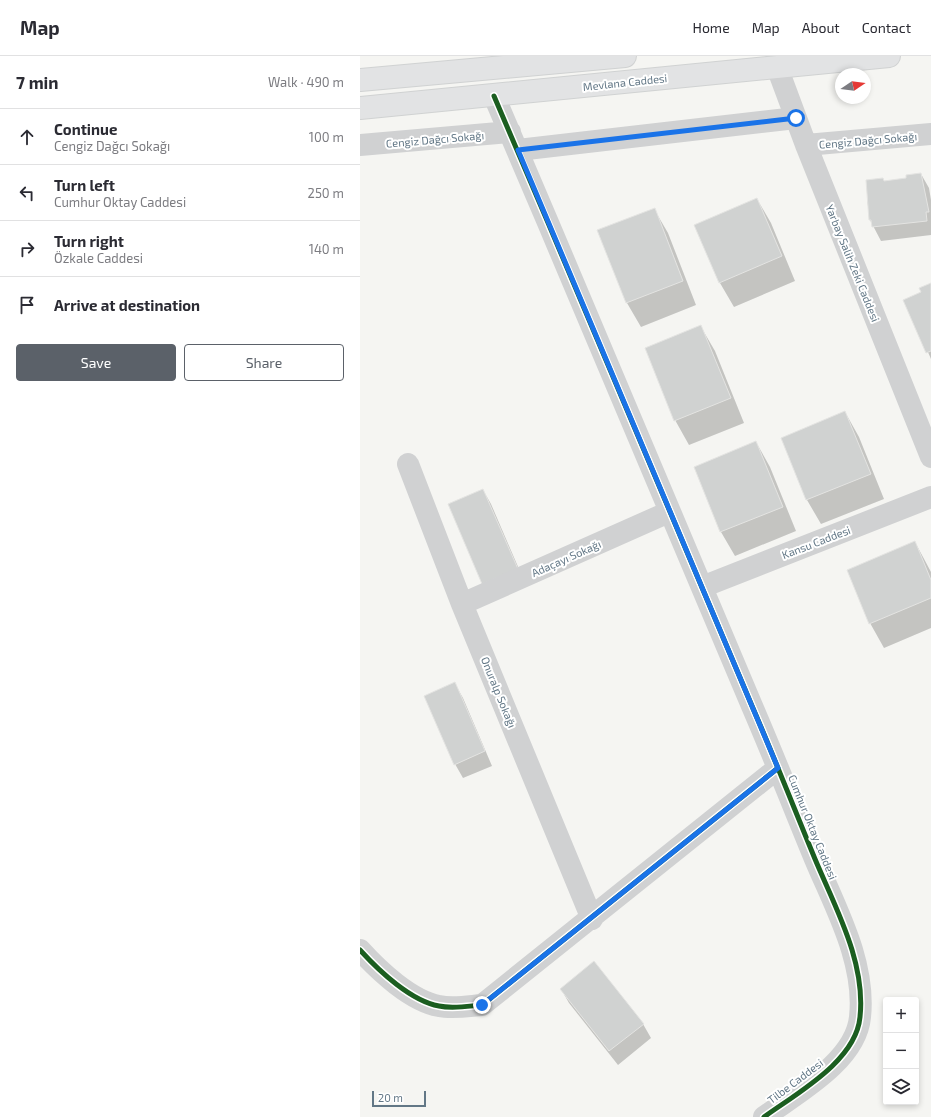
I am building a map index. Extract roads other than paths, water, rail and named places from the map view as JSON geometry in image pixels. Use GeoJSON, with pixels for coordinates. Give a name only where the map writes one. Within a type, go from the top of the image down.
{"type":"FeatureCollection","features":[{"type":"Feature","properties":{"kind":"main road"},"geometry":{"type":"LineString","coordinates":[[360,80],[625,56]]}},
{"type":"Feature","properties":{"kind":"main road","name":"Mevlana Caddesi"},"geometry":{"type":"LineString","coordinates":[[360,108],[889,56]]}},
{"type":"Feature","properties":{"kind":"street","name":"Yarbay Salih Zeki Caddesi"},"geometry":{"type":"LineString","coordinates":[[777,67],[806,145],[931,457]]}},
{"type":"Feature","properties":{"kind":"street","name":"Cumhur Oktay Caddesi"},"geometry":{"type":"LineString","coordinates":[[494,96],[778,768],[847,938],[857,973],[860,1018]]}},
{"type":"Feature","properties":{"kind":"street","name":"Cengiz Dağcı Sokağı"},"geometry":{"type":"LineString","coordinates":[[360,146],[514,141],[796,118]]}},
{"type":"Feature","properties":{"kind":"street","name":"Cengiz Dağcı Sokağı"},"geometry":{"type":"LineString","coordinates":[[806,145],[931,134]]}},
{"type":"Feature","properties":{"kind":"street","name":"Onuralp Sokağı"},"geometry":{"type":"LineString","coordinates":[[408,464],[462,604],[592,919]]}},
{"type":"Feature","properties":{"kind":"street","name":"Kansu Caddesi"},"geometry":{"type":"LineString","coordinates":[[702,587],[931,497]]}},
{"type":"Feature","properties":{"kind":"street","name":"Adaçayı Sokağı"},"geometry":{"type":"LineString","coordinates":[[462,604],[669,512]]}},
{"type":"Feature","properties":{"kind":"street"},"geometry":{"type":"LineString","coordinates":[[360,950],[404,990],[423,1002],[440,1007],[482,1005],[592,919],[778,768]]}},
{"type":"Feature","properties":{"kind":"street","name":"Tilbe Caddesi"},"geometry":{"type":"LineString","coordinates":[[764,1117],[824,1073],[836,1062],[855,1036],[860,1018]]}}]}
